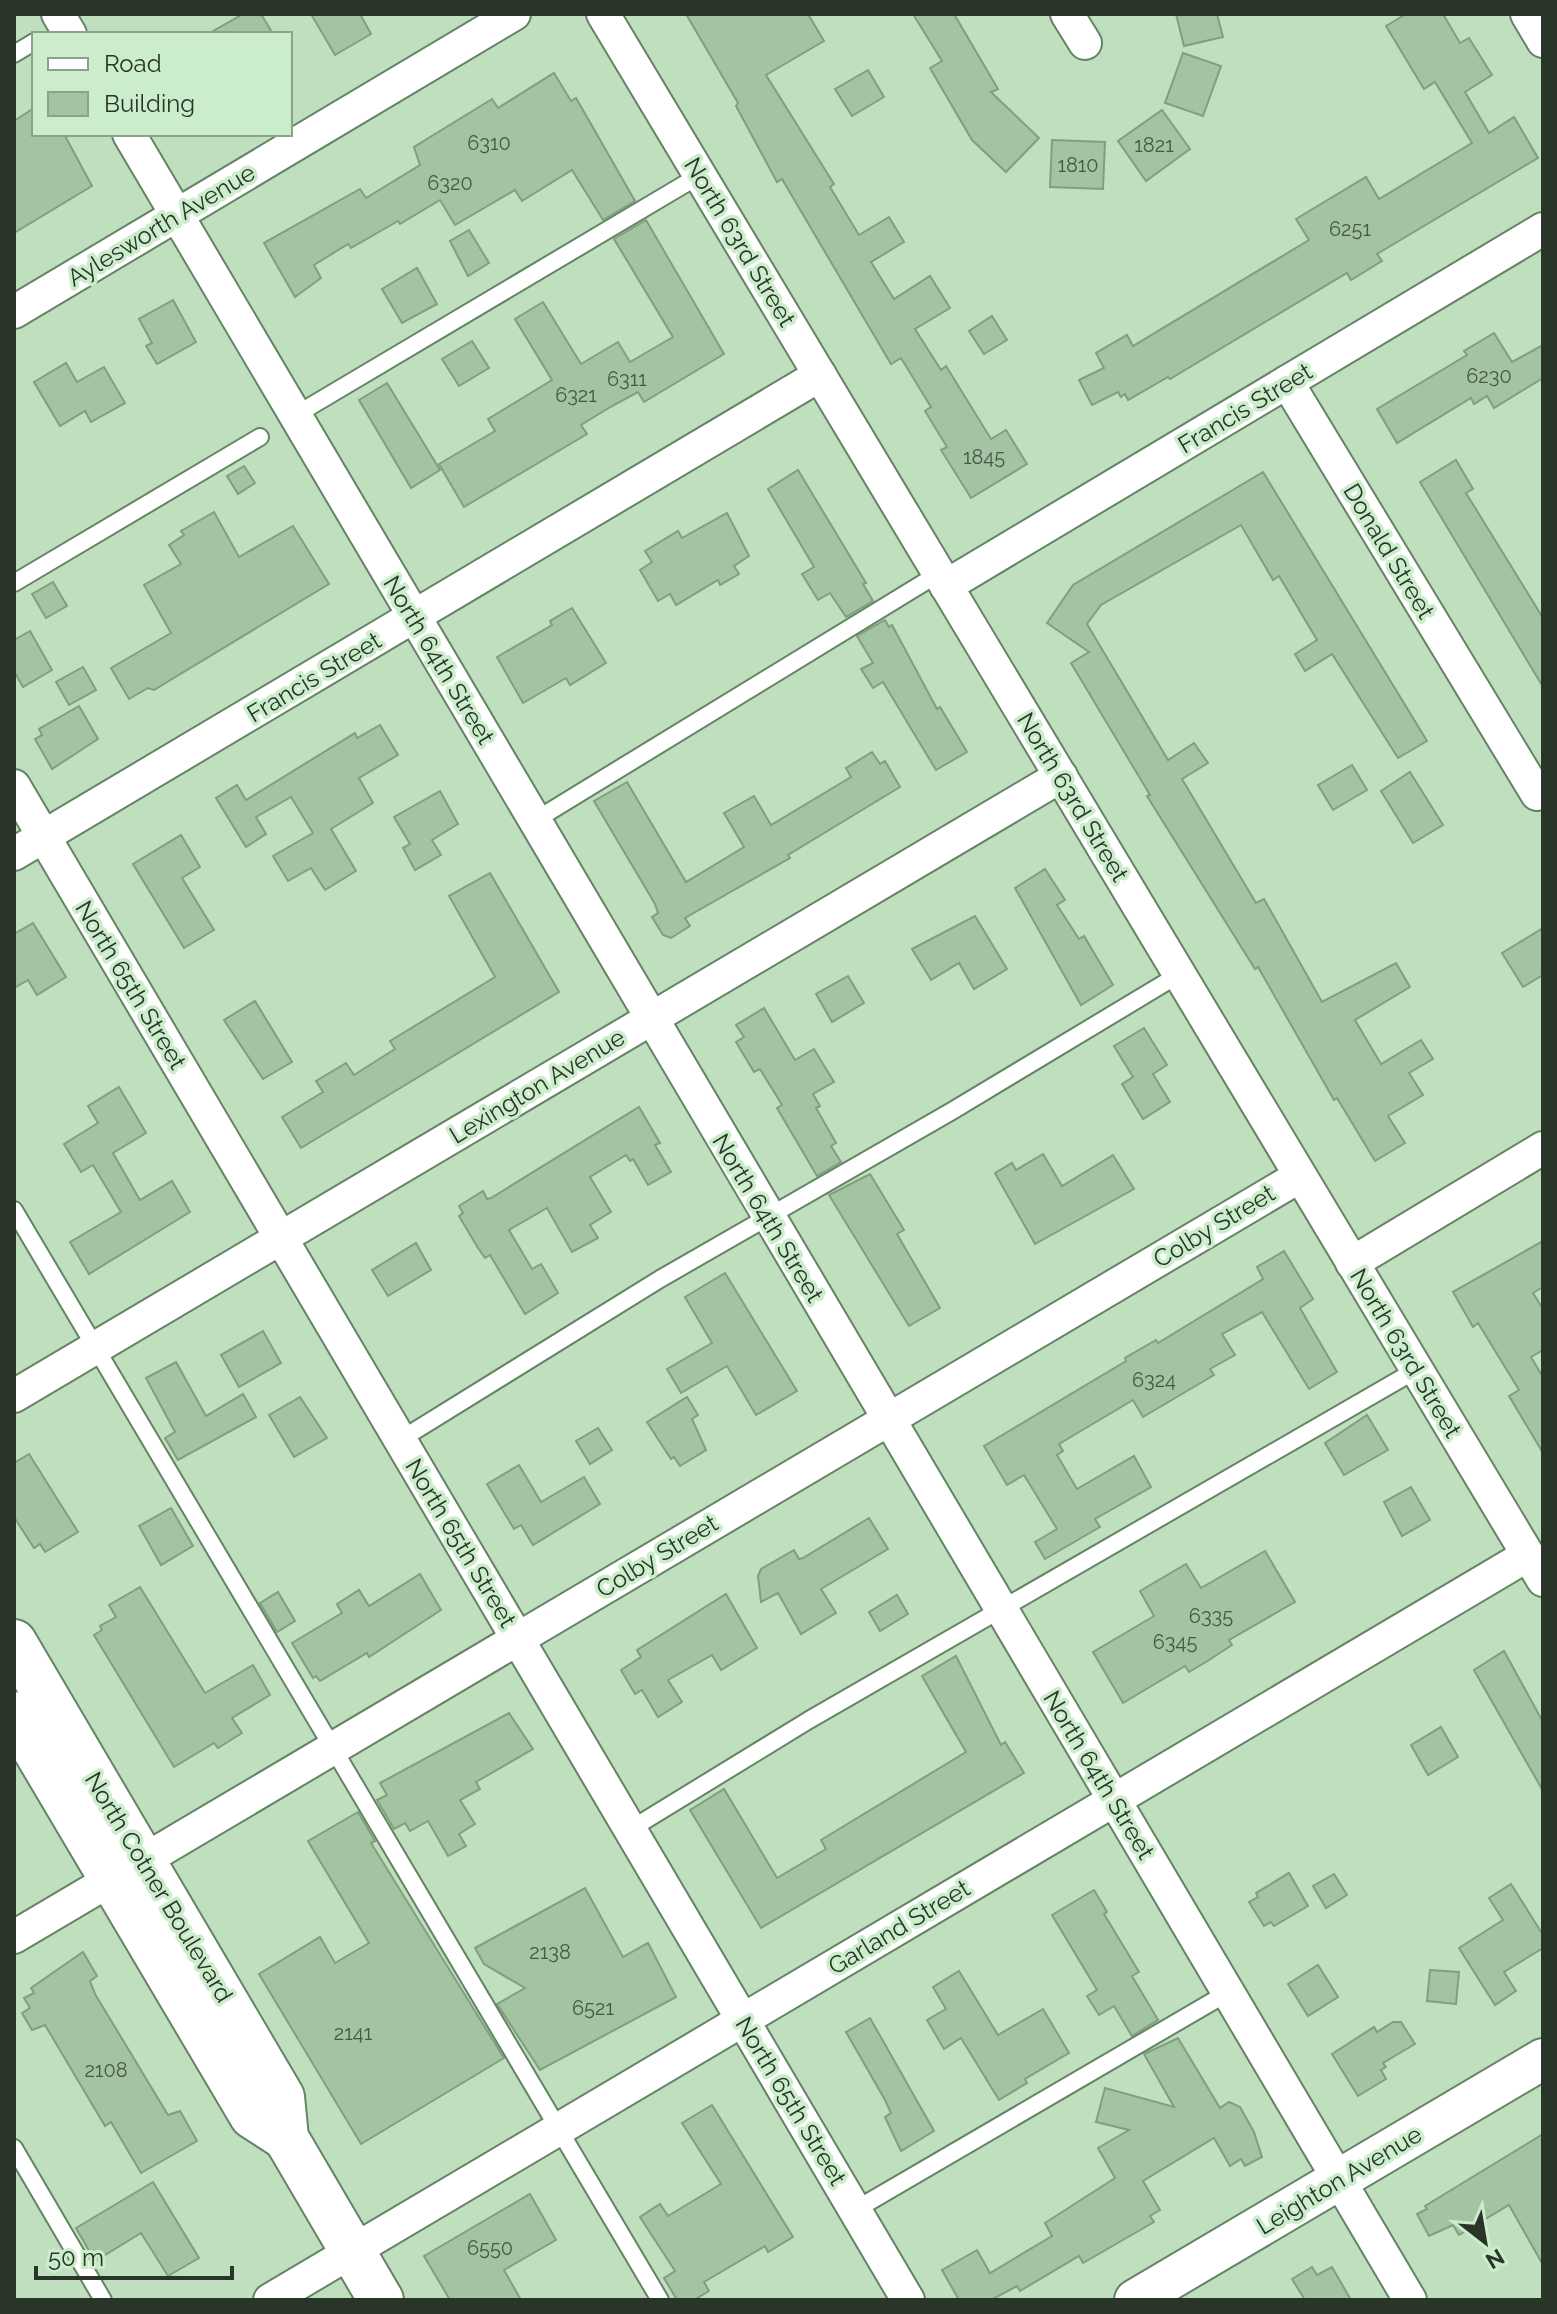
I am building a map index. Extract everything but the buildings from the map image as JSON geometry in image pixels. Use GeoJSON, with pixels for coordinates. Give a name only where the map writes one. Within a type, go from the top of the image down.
{"type":"FeatureCollection","features":[{"type":"Feature","properties":{"kind":"main road","name":"North Cotner Boulevard"},"geometry":{"type":"LineString","coordinates":[[14,1642],[127,1870]]}},
{"type":"Feature","properties":{"kind":"main road","name":"North Cotner Boulevard"},"geometry":{"type":"LineString","coordinates":[[14,1714],[127,1870],[282,2097],[286,2138],[381,2300]]}},
{"type":"Feature","properties":{"kind":"street","name":"Aylesworth Avenue"},"geometry":{"type":"LineString","coordinates":[[14,312],[514,14]]}},
{"type":"Feature","properties":{"kind":"street","name":"North 63rd Street"},"geometry":{"type":"LineString","coordinates":[[603,14],[1535,1568]]}},
{"type":"Feature","properties":{"kind":"street"},"geometry":{"type":"LineString","coordinates":[[1067,14],[1085,43]]}},
{"type":"Feature","properties":{"kind":"street"},"geometry":{"type":"LineString","coordinates":[[1527,14],[1543,41]]}},
{"type":"Feature","properties":{"kind":"street","name":"North 64th Street"},"geometry":{"type":"LineString","coordinates":[[130,136],[767,1218],[1410,2300]]}},
{"type":"Feature","properties":{"kind":"street","name":"Francis Street"},"geometry":{"type":"LineString","coordinates":[[942,580],[1287,382],[1543,229]]}},
{"type":"Feature","properties":{"kind":"street","name":"Francis Street"},"geometry":{"type":"LineString","coordinates":[[14,854],[820,375]]}},
{"type":"Feature","properties":{"kind":"street","name":"Donald Street"},"geometry":{"type":"LineString","coordinates":[[1287,382],[1537,794]]}},
{"type":"Feature","properties":{"kind":"street","name":"Lexington Avenue"},"geometry":{"type":"LineString","coordinates":[[14,1396],[1061,776]]}},
{"type":"Feature","properties":{"kind":"street","name":"North 65th Street"},"geometry":{"type":"LineString","coordinates":[[14,786],[908,2300]]}},
{"type":"Feature","properties":{"kind":"street"},"geometry":{"type":"LineString","coordinates":[[1352,1263],[1543,1148]]}},
{"type":"Feature","properties":{"kind":"street","name":"Colby Street"},"geometry":{"type":"LineString","coordinates":[[14,1937],[1300,1176]]}},
{"type":"Feature","properties":{"kind":"street","name":"Garland Street"},"geometry":{"type":"LineString","coordinates":[[270,2300],[1113,1800],[1535,1568]]}},
{"type":"Feature","properties":{"kind":"street","name":"Leighton Avenue"},"geometry":{"type":"LineString","coordinates":[[1135,2300],[1543,2059]]}},
{"type":"Feature","properties":{"kind":"lane"},"geometry":{"type":"LineString","coordinates":[[14,54],[32,43]]}},
{"type":"Feature","properties":{"kind":"lane"},"geometry":{"type":"LineString","coordinates":[[294,416],[700,175]]}},
{"type":"Feature","properties":{"kind":"lane"},"geometry":{"type":"LineString","coordinates":[[14,583],[260,437]]}},
{"type":"Feature","properties":{"kind":"lane"},"geometry":{"type":"LineString","coordinates":[[534,821],[942,580]]}},
{"type":"Feature","properties":{"kind":"lane"},"geometry":{"type":"LineString","coordinates":[[400,1440],[618,1304],[1178,975]]}},
{"type":"Feature","properties":{"kind":"lane"},"geometry":{"type":"LineString","coordinates":[[14,1210],[660,2300]]}},
{"type":"Feature","properties":{"kind":"lane"},"geometry":{"type":"LineString","coordinates":[[631,1829],[1416,1370]]}},
{"type":"Feature","properties":{"kind":"lane"},"geometry":{"type":"LineString","coordinates":[[855,2210],[1227,1993]]}},
{"type":"Feature","properties":{"kind":"lane"},"geometry":{"type":"LineString","coordinates":[[14,2148],[103,2300]]}}]}
